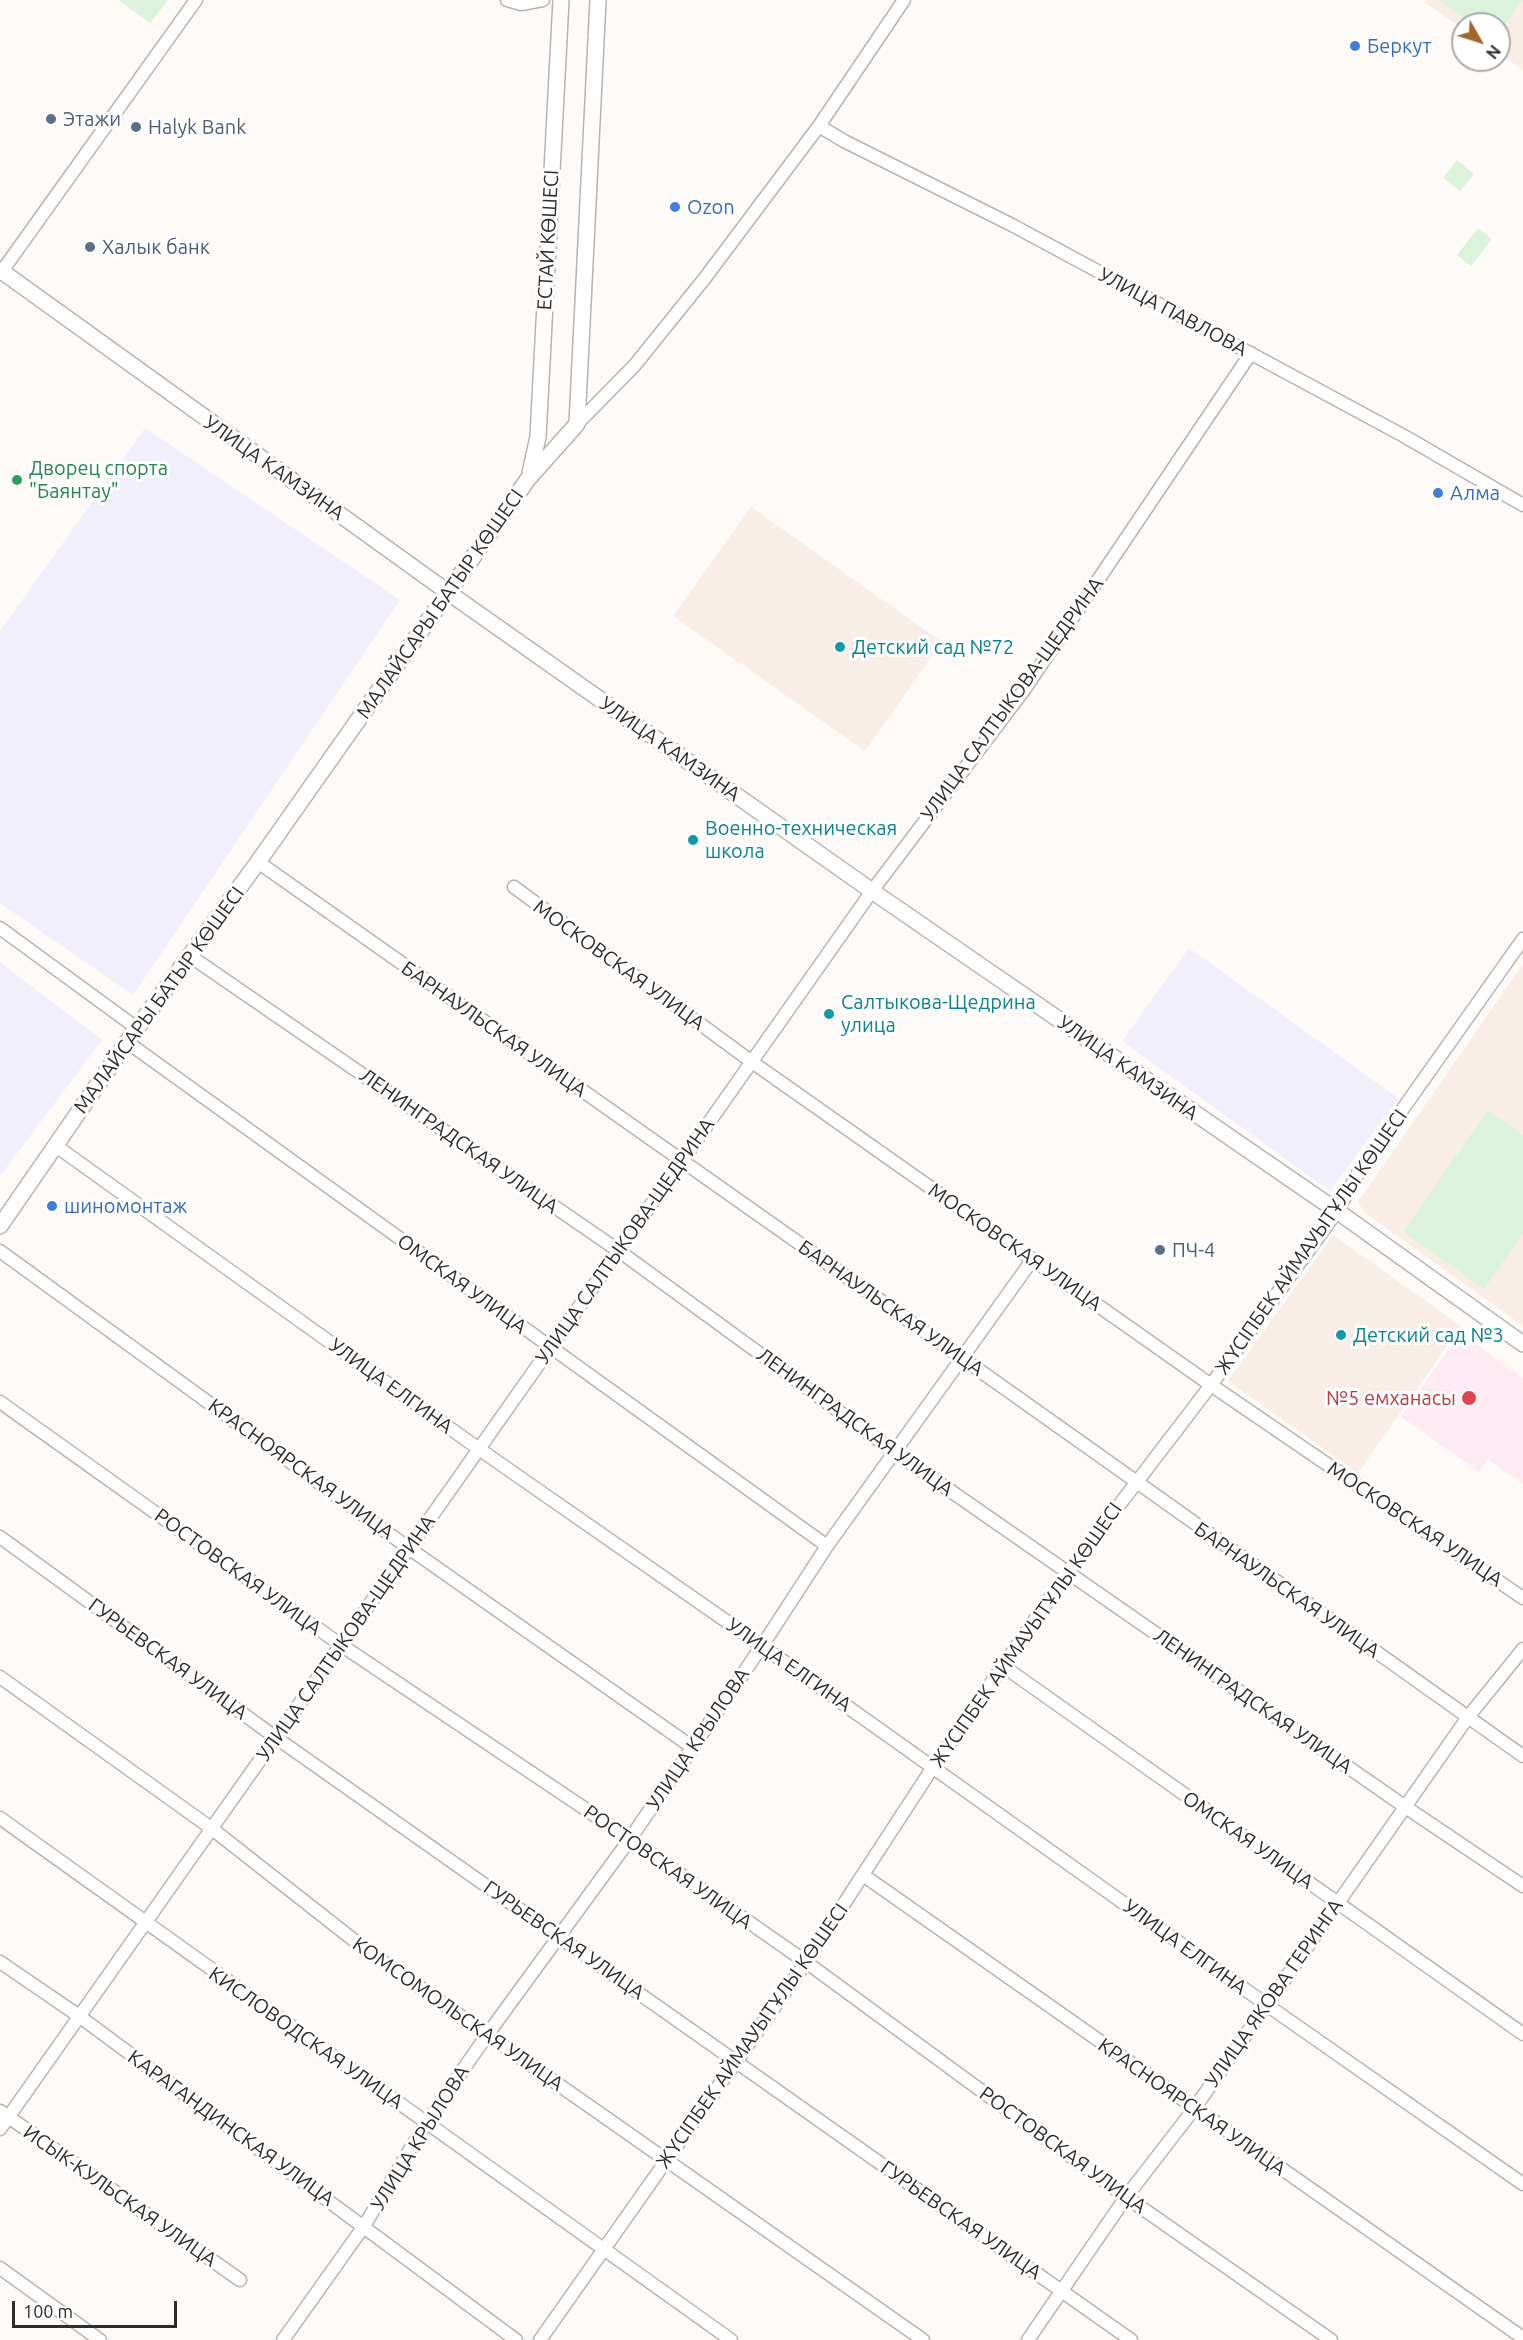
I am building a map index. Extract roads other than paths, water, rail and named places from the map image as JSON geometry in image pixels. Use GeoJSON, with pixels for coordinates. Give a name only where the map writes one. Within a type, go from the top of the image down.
{"type":"FeatureCollection","features":[{"type":"Feature","properties":{"kind":"main road","name":"ЕСТАЙ КӨШЕСІ"},"geometry":{"type":"LineString","coordinates":[[528,479],[535,459],[538,437],[561,0]]}},
{"type":"Feature","properties":{"kind":"main road","name":"ЕСТАЙ КӨШЕСІ"},"geometry":{"type":"LineString","coordinates":[[577,424],[598,0]]}},
{"type":"Feature","properties":{"kind":"main road","name":"УЛИЦА КАМЗИНА"},"geometry":{"type":"LineString","coordinates":[[1,272],[872,891],[1337,1211],[1523,1344]]}},
{"type":"Feature","properties":{"kind":"main road","name":"МАЛАЙСАРЫ БАТЫР КӨШЕСІ"},"geometry":{"type":"LineString","coordinates":[[0,1226],[127,1042],[258,862],[528,479],[577,424]]}},
{"type":"Feature","properties":{"kind":"street"},"geometry":{"type":"LineString","coordinates":[[1,272],[196,0]]}},
{"type":"Feature","properties":{"kind":"street"},"geometry":{"type":"LineString","coordinates":[[507,0],[521,4],[543,0]]}},
{"type":"Feature","properties":{"kind":"street","name":"МАЛАЙСАРЫ БАТЫР КӨШЕСІ"},"geometry":{"type":"LineString","coordinates":[[577,424],[634,366],[705,278],[819,126],[904,0]]}},
{"type":"Feature","properties":{"kind":"street","name":"УЛИЦА ПАВЛОВА"},"geometry":{"type":"LineString","coordinates":[[819,126],[843,141],[1012,225],[1251,353],[1404,436],[1523,505]]}},
{"type":"Feature","properties":{"kind":"street","name":"УЛИЦА САЛТЫКОВА-ЩЕДРИНА"},"geometry":{"type":"LineString","coordinates":[[0,2129],[4,2114],[146,1924],[211,1828],[872,891],[1024,690],[1251,353]]}},
{"type":"Feature","properties":{"kind":"street","name":"БАРНАУЛЬСКАЯ УЛИЦА"},"geometry":{"type":"LineString","coordinates":[[258,862],[1523,1756]]}},
{"type":"Feature","properties":{"kind":"street","name":"МОСКОВСКАЯ УЛИЦА"},"geometry":{"type":"LineString","coordinates":[[514,887],[752,1062],[1211,1385],[1523,1598]]}},
{"type":"Feature","properties":{"kind":"street"},"geometry":{"type":"LineString","coordinates":[[0,928],[138,1029]]}},
{"type":"Feature","properties":{"kind":"street","name":"ЖҮСІПБЕК АЙМАУЫТҰЛЫ КӨШЕСІ"},"geometry":{"type":"LineString","coordinates":[[540,2340],[806,1962],[933,1767],[1068,1572],[1211,1385],[1337,1211],[1361,1168],[1523,939]]}},
{"type":"Feature","properties":{"kind":"street","name":"ЛЕНИНГРАДСКАЯ УЛИЦА"},"geometry":{"type":"LineString","coordinates":[[190,956],[619,1251],[896,1453],[1523,1886]]}},
{"type":"Feature","properties":{"kind":"street","name":"ОМСКАЯ УЛИЦА"},"geometry":{"type":"LineString","coordinates":[[127,1042],[827,1546]]}},
{"type":"Feature","properties":{"kind":"street","name":"УЛИЦА ЕЛГИНА"},"geometry":{"type":"LineString","coordinates":[[56,1146],[479,1449],[762,1646],[1523,2184]]}},
{"type":"Feature","properties":{"kind":"street","name":"КРАСНОЯРСКАЯ УЛИЦА"},"geometry":{"type":"LineString","coordinates":[[0,1251],[410,1549],[692,1747]]}},
{"type":"Feature","properties":{"kind":"street","name":"УЛИЦА КРЫЛОВА"},"geometry":{"type":"LineString","coordinates":[[283,2340],[364,2226],[426,2123],[487,2035],[630,1839],[762,1646],[827,1546],[896,1453],[1033,1259]]}},
{"type":"Feature","properties":{"kind":"street","name":"РОСТОВСКАЯ УЛИЦА"},"geometry":{"type":"LineString","coordinates":[[0,1402],[341,1645],[630,1839],[806,1962],[1126,2197],[1331,2340]]}},
{"type":"Feature","properties":{"kind":"street","name":"ГУРЬЕВСКАЯ УЛИЦА"},"geometry":{"type":"LineString","coordinates":[[0,1537],[275,1737],[1131,2340]]}},
{"type":"Feature","properties":{"kind":"street","name":"УЛИЦА ЯКОВА ГЕРИНГА"},"geometry":{"type":"LineString","coordinates":[[1028,2340],[1126,2197],[1194,2109],[1404,1806],[1468,1717],[1523,1649]]}},
{"type":"Feature","properties":{"kind":"street","name":"ОМСКАЯ УЛИЦА"},"geometry":{"type":"LineString","coordinates":[[1003,1666],[1523,2034]]}},
{"type":"Feature","properties":{"kind":"street","name":"КОМСОМОЛЬСКАЯ УЛИЦА"},"geometry":{"type":"LineString","coordinates":[[0,1677],[211,1828],[365,1949],[923,2340]]}},
{"type":"Feature","properties":{"kind":"street","name":"КИСЛОВОДСКАЯ УЛИЦА"},"geometry":{"type":"LineString","coordinates":[[0,1818],[730,2340]]}},
{"type":"Feature","properties":{"kind":"street","name":"КРАСНОЯРСКАЯ УЛИЦА"},"geometry":{"type":"LineString","coordinates":[[862,1875],[1523,2338]]}},
{"type":"Feature","properties":{"kind":"street","name":"КАРАГАНДИНСКАЯ УЛИЦА"},"geometry":{"type":"LineString","coordinates":[[0,1962],[79,2016],[516,2340]]}},
{"type":"Feature","properties":{"kind":"street","name":"ИСЫК-КУЛЬСКАЯ УЛИЦА"},"geometry":{"type":"LineString","coordinates":[[4,2114],[240,2280]]}},
{"type":"Feature","properties":{"kind":"street"},"geometry":{"type":"LineString","coordinates":[[0,2268],[100,2340]]}},
{"type":"Feature","properties":{"kind":"place","name":"Беркут"},"geometry":{"type":"Point","coordinates":[1355,46]}},
{"type":"Feature","properties":{"kind":"place","name":"Этажи"},"geometry":{"type":"Point","coordinates":[51,119]}},
{"type":"Feature","properties":{"kind":"place","name":"Halyk Bank"},"geometry":{"type":"Point","coordinates":[136,127]}},
{"type":"Feature","properties":{"kind":"place","name":"Ozon"},"geometry":{"type":"Point","coordinates":[675,207]}},
{"type":"Feature","properties":{"kind":"place","name":"Халык банк"},"geometry":{"type":"Point","coordinates":[90,247]}},
{"type":"Feature","properties":{"kind":"place","name":"Дворец спорта \"Баянтау\""},"geometry":{"type":"Point","coordinates":[17,480]}},
{"type":"Feature","properties":{"kind":"place","name":"Алма"},"geometry":{"type":"Point","coordinates":[1438,493]}},
{"type":"Feature","properties":{"kind":"place","name":"Детский сад №72"},"geometry":{"type":"Point","coordinates":[840,647]}},
{"type":"Feature","properties":{"kind":"place","name":"Военно-техническая школа"},"geometry":{"type":"Point","coordinates":[693,840]}},
{"type":"Feature","properties":{"kind":"place","name":"Салтыкова-Щедрина улица"},"geometry":{"type":"Point","coordinates":[829,1014]}},
{"type":"Feature","properties":{"kind":"place","name":"шиномонтаж"},"geometry":{"type":"Point","coordinates":[52,1206]}},
{"type":"Feature","properties":{"kind":"place","name":"ПЧ-4"},"geometry":{"type":"Point","coordinates":[1160,1250]}},
{"type":"Feature","properties":{"kind":"place","name":"Детский сад №3"},"geometry":{"type":"Point","coordinates":[1341,1335]}},
{"type":"Feature","properties":{"kind":"place","name":"№5 емханасы"},"geometry":{"type":"Point","coordinates":[1469,1398]}}]}
